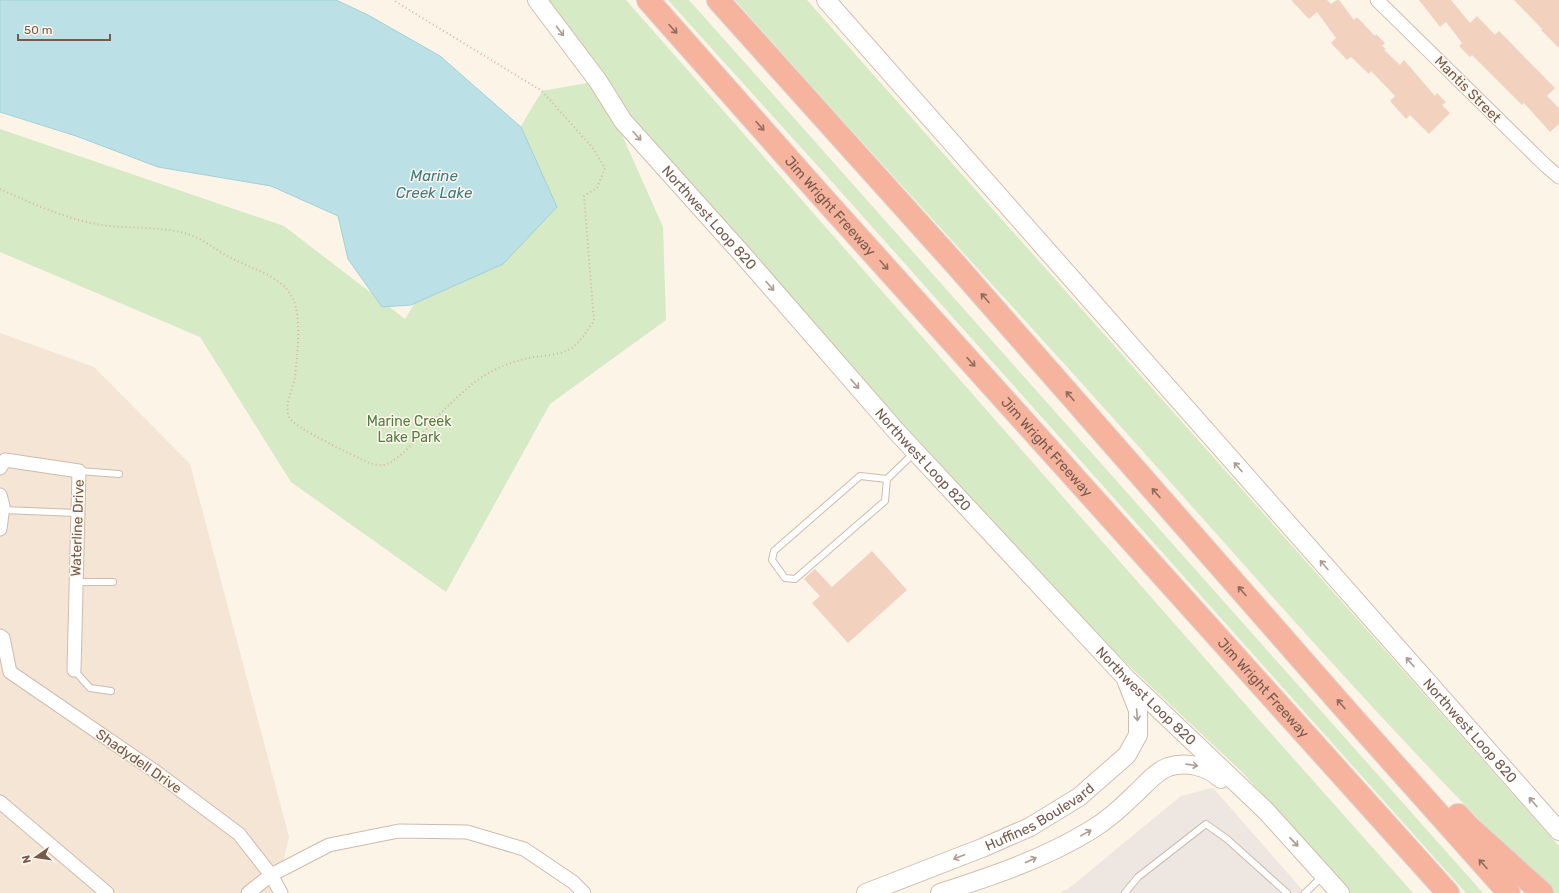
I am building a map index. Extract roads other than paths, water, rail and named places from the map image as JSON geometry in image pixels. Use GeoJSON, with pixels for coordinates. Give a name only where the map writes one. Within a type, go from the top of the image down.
{"type":"FeatureCollection","features":[{"type":"Feature","properties":{"kind":"highway","name":"Jim Wright Freeway"},"geometry":{"type":"LineString","coordinates":[[648,0],[811,184],[1448,893]]}},
{"type":"Feature","properties":{"kind":"highway"},"geometry":{"type":"LineString","coordinates":[[718,0],[957,266],[1509,893]]}},
{"type":"Feature","properties":{"kind":"highway"},"geometry":{"type":"LineString","coordinates":[[1357,722],[1381,728],[1469,827],[1542,893]]}},
{"type":"Feature","properties":{"kind":"main road","name":"Northwest Loop 820"},"geometry":{"type":"LineString","coordinates":[[537,0],[598,81],[624,121],[897,432],[1126,678],[1266,812],[1340,893]]}},
{"type":"Feature","properties":{"kind":"main road","name":"Northwest Loop 820"},"geometry":{"type":"LineString","coordinates":[[826,0],[1559,831]]}},
{"type":"Feature","properties":{"kind":"main road","name":"Huffines Boulevard"},"geometry":{"type":"LineString","coordinates":[[866,893],[982,848],[1030,827],[1079,797],[1127,755],[1138,735],[1138,710],[1126,678]]}},
{"type":"Feature","properties":{"kind":"main road"},"geometry":{"type":"LineString","coordinates":[[940,893],[993,876],[1052,851],[1091,830],[1166,768],[1182,764],[1199,766],[1216,774],[1250,807],[1266,812]]}},
{"type":"Feature","properties":{"kind":"main road"},"geometry":{"type":"LineString","coordinates":[[982,848],[993,876]]}},
{"type":"Feature","properties":{"kind":"street","name":"Mantis Street"},"geometry":{"type":"LineString","coordinates":[[1377,0],[1544,165],[1559,177]]}},
{"type":"Feature","properties":{"kind":"street","name":"Waterline Drive"},"geometry":{"type":"LineString","coordinates":[[0,468],[5,460],[79,470],[74,670]]}},
{"type":"Feature","properties":{"kind":"street"},"geometry":{"type":"LineString","coordinates":[[0,495],[4,506],[0,529]]}},
{"type":"Feature","properties":{"kind":"street","name":"Shadydell Drive"},"geometry":{"type":"LineString","coordinates":[[0,636],[3,638],[10,672],[156,772],[238,834],[271,875],[281,893]]}},
{"type":"Feature","properties":{"kind":"street"},"geometry":{"type":"LineString","coordinates":[[0,802],[107,893]]}},
{"type":"Feature","properties":{"kind":"street"},"geometry":{"type":"LineString","coordinates":[[248,893],[271,875],[329,845],[399,831],[467,832],[524,849],[574,882],[584,893]]}},
{"type":"Feature","properties":{"kind":"lane"},"geometry":{"type":"LineString","coordinates":[[887,479],[860,476],[774,551],[772,560],[785,578],[795,579],[885,501],[887,479],[916,451]]}},
{"type":"Feature","properties":{"kind":"lane"},"geometry":{"type":"LineString","coordinates":[[79,470],[119,474]]}},
{"type":"Feature","properties":{"kind":"lane"},"geometry":{"type":"LineString","coordinates":[[3,510],[77,513]]}},
{"type":"Feature","properties":{"kind":"lane"},"geometry":{"type":"LineString","coordinates":[[76,582],[113,582]]}},
{"type":"Feature","properties":{"kind":"lane"},"geometry":{"type":"LineString","coordinates":[[74,670],[90,688],[111,691]]}},
{"type":"Feature","properties":{"kind":"lane"},"geometry":{"type":"LineString","coordinates":[[1125,893],[1138,877],[1206,824],[1227,839],[1287,893]]}},
{"type":"Feature","properties":{"kind":"lane"},"geometry":{"type":"LineString","coordinates":[[1305,893],[1324,875]]}},
{"type":"Feature","properties":{"kind":"water","name":"Marine Creek Lake"},"geometry":{"type":"Polygon","coordinates":[[[0,0],[336,0],[368,15],[440,56],[521,127],[557,207],[503,264],[411,305],[382,307],[348,259],[338,216],[271,186],[158,167],[76,136],[0,112],[0,0]]]}},
{"type":"Feature","properties":{"kind":"park label","name":"Marine Creek Lake Park"},"geometry":{"type":"Point","coordinates":[409,430]}}]}
